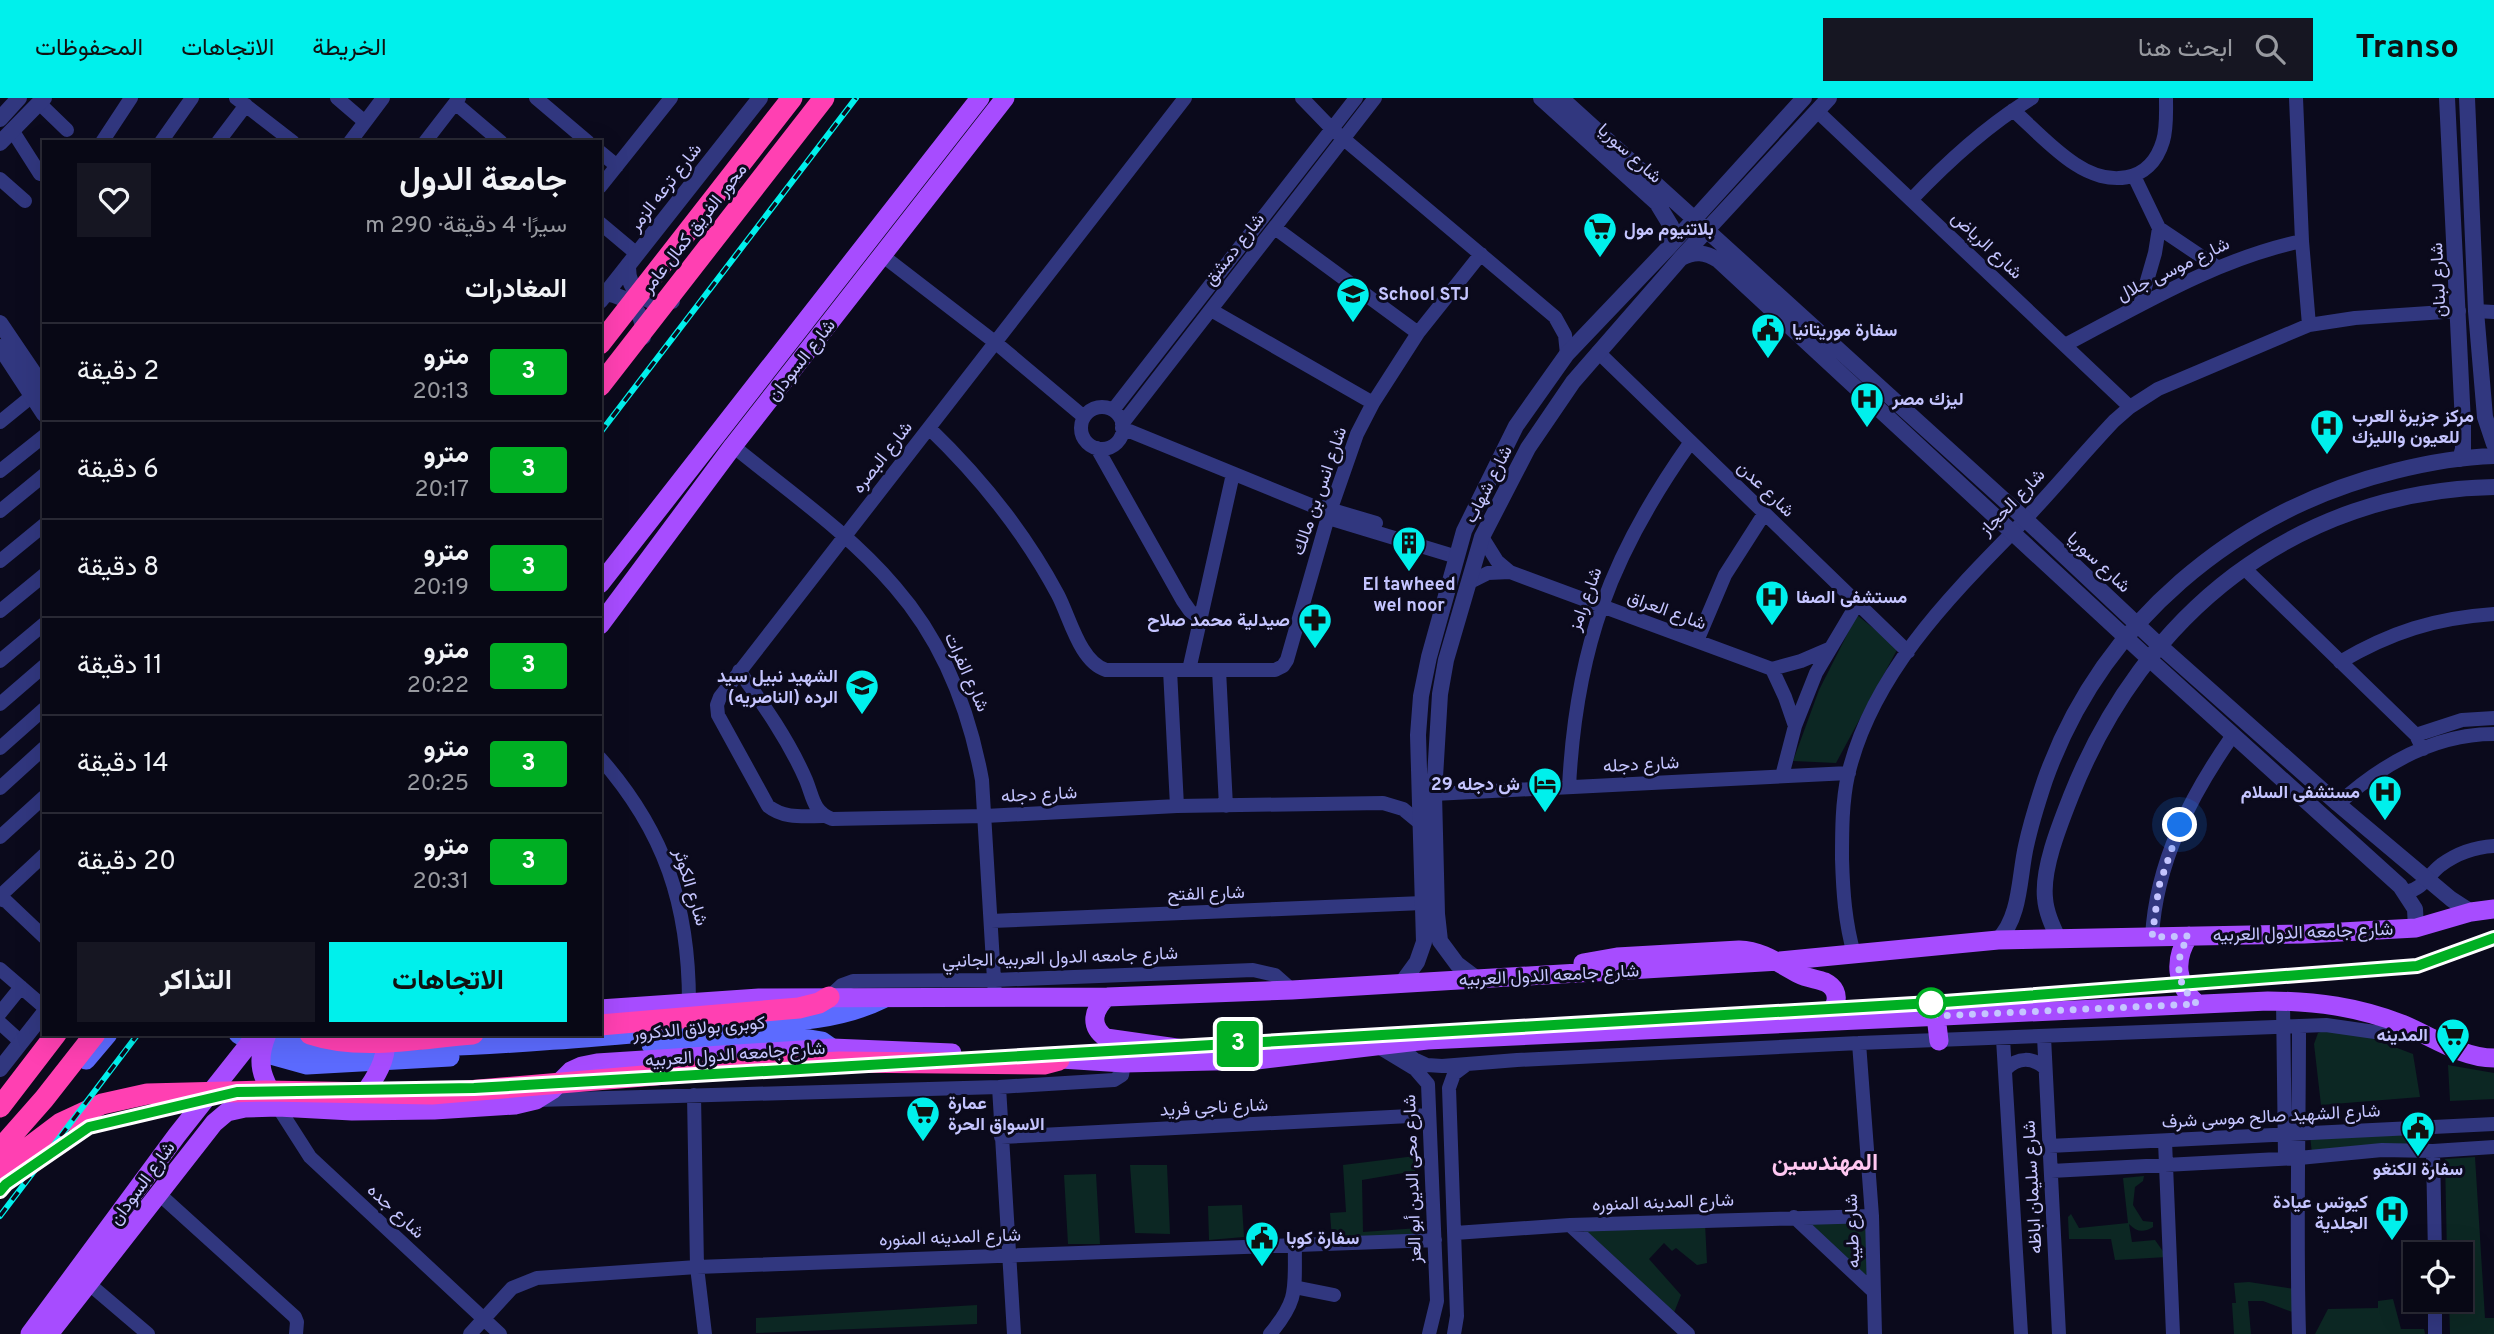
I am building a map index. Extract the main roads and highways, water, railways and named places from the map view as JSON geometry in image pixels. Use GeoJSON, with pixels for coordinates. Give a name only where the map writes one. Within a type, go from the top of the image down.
{"type":"FeatureCollection","features":[{"type":"Feature","properties":{"kind":"highway","name":"محور الفريق كمال عامر"},"geometry":{"type":"LineString","coordinates":[[602,341],[792,98]]}},
{"type":"Feature","properties":{"kind":"highway","name":"محور الفريق كمال عامر"},"geometry":{"type":"LineString","coordinates":[[602,383],[824,98]]}},
{"type":"Feature","properties":{"kind":"highway"},"geometry":{"type":"LineString","coordinates":[[602,1026],[622,1035],[799,1008],[820,1003],[829,997]]}},
{"type":"Feature","properties":{"kind":"highway"},"geometry":{"type":"LineString","coordinates":[[0,1107],[53,1036]]}},
{"type":"Feature","properties":{"kind":"highway"},"geometry":{"type":"LineString","coordinates":[[0,1149],[93,1036]]}},
{"type":"Feature","properties":{"kind":"highway"},"geometry":{"type":"LineString","coordinates":[[317,1036],[336,1041],[365,1042],[445,1036]]}},
{"type":"Feature","properties":{"kind":"highway"},"geometry":{"type":"LineString","coordinates":[[0,1169],[61,1124],[102,1104],[147,1094],[252,1091],[432,1094],[826,1062],[1044,1064],[1059,1060]]}},
{"type":"Feature","properties":{"kind":"main road","name":"شارع السودان"},"geometry":{"type":"LineString","coordinates":[[602,622],[875,250],[980,98]]}},
{"type":"Feature","properties":{"kind":"main road","name":"شارع السودان"},"geometry":{"type":"LineString","coordinates":[[607,586],[634,541],[1005,98]]}},
{"type":"Feature","properties":{"kind":"main road","name":"شارع جامعه الدول العربيه"},"geometry":{"type":"LineString","coordinates":[[602,1009],[829,997],[883,999],[995,988],[1107,998],[1292,990],[1780,961],[1998,940],[2304,934],[2416,928],[2471,912],[2494,909]]}},
{"type":"Feature","properties":{"kind":"main road"},"geometry":{"type":"LineString","coordinates":[[2189,936],[2180,953],[2178,972],[2184,990],[2197,1004]]}},
{"type":"Feature","properties":{"kind":"main road"},"geometry":{"type":"LineString","coordinates":[[1780,961],[1796,972],[1824,982],[1832,988],[1836,998],[1835,1007],[1829,1016],[1821,1021]]}},
{"type":"Feature","properties":{"kind":"main road"},"geometry":{"type":"LineString","coordinates":[[1107,998],[1097,1008],[1094,1018],[1097,1030],[1106,1038],[1258,1060]]}},
{"type":"Feature","properties":{"kind":"main road","name":"كوبرى بولاق الدكرور"},"geometry":{"type":"LineString","coordinates":[[241,1036],[271,1055],[307,1065],[817,1018],[857,1010],[883,999]]}},
{"type":"Feature","properties":{"kind":"main road","name":"شارع جامعه الدول العربيه"},"geometry":{"type":"LineString","coordinates":[[278,1107],[352,1111],[501,1106],[536,1100],[552,1090],[571,1071],[589,1064],[832,1048],[1124,1063],[1258,1060],[1427,1040],[2283,1001],[2346,1006],[2406,1026],[2468,1054],[2494,1058]]}},
{"type":"Feature","properties":{"kind":"main road"},"geometry":{"type":"LineString","coordinates":[[1936,1016],[1939,1041]]}},
{"type":"Feature","properties":{"kind":"main road","name":"كوبرى بولاق الدكرور"},"geometry":{"type":"LineString","coordinates":[[268,1036],[284,1046],[325,1051],[439,1047],[622,1035],[810,1039],[822,1041],[832,1048]]}},
{"type":"Feature","properties":{"kind":"main road"},"geometry":{"type":"LineString","coordinates":[[0,1095],[52,1036]]}},
{"type":"Feature","properties":{"kind":"main road"},"geometry":{"type":"LineString","coordinates":[[0,1163],[106,1036]]}},
{"type":"Feature","properties":{"kind":"main road","name":"شارع السودان"},"geometry":{"type":"LineString","coordinates":[[30,1334],[177,1135],[255,1036]]}},
{"type":"Feature","properties":{"kind":"main road"},"geometry":{"type":"LineString","coordinates":[[265,1036],[260,1070],[278,1107]]}},
{"type":"Feature","properties":{"kind":"main road"},"geometry":{"type":"LineString","coordinates":[[352,1111],[378,1075],[385,1060],[386,1036]]}},
{"type":"Feature","properties":{"kind":"main road","name":"شارع السودان"},"geometry":{"type":"LineString","coordinates":[[49,1334],[214,1123],[227,1112],[245,1108],[278,1107]]}},
{"type":"Feature","properties":{"kind":"railway"},"geometry":{"type":"LineString","coordinates":[[602,430],[856,98]]}},
{"type":"Feature","properties":{"kind":"railway"},"geometry":{"type":"LineString","coordinates":[[0,1216],[136,1036]]}},
{"type":"Feature","properties":{"kind":"metro line","name":"3"},"geometry":{"type":"LineString","coordinates":[[0,1191],[6,1184],[89,1127],[237,1092],[474,1088],[1931,1003],[2417,966],[2494,938]]}},
{"type":"Feature","properties":{"kind":"place","name":"بلاتنيوم مول"},"geometry":{"type":"Point","coordinates":[1600,259]}},
{"type":"Feature","properties":{"kind":"place","name":"School STJ"},"geometry":{"type":"Point","coordinates":[1353,324]}},
{"type":"Feature","properties":{"kind":"place","name":"سفارة موريتانيا"},"geometry":{"type":"Point","coordinates":[1768,360]}},
{"type":"Feature","properties":{"kind":"place","name":"ليزك مصر"},"geometry":{"type":"Point","coordinates":[1867,429]}},
{"type":"Feature","properties":{"kind":"place","name":"مركز جزيرة العرب للعيون والليزك"},"geometry":{"type":"Point","coordinates":[2327,456]}},
{"type":"Feature","properties":{"kind":"place","name":"El tawheed wel noor"},"geometry":{"type":"Point","coordinates":[1409,573]}},
{"type":"Feature","properties":{"kind":"place","name":"مستشفى الصفا"},"geometry":{"type":"Point","coordinates":[1772,627]}},
{"type":"Feature","properties":{"kind":"place","name":"صيدلية محمد صلاح"},"geometry":{"type":"Point","coordinates":[1315,650]}},
{"type":"Feature","properties":{"kind":"place","name":"الشهيد نبيل سيد الرده (الناصريه)"},"geometry":{"type":"Point","coordinates":[862,716]}},
{"type":"Feature","properties":{"kind":"place","name":"29 ش دجله"},"geometry":{"type":"Point","coordinates":[1545,814]}},
{"type":"Feature","properties":{"kind":"place","name":"مستشفى السلام"},"geometry":{"type":"Point","coordinates":[2385,822]}},
{"type":"Feature","properties":{"kind":"place","name":"المدينه"},"geometry":{"type":"Point","coordinates":[2453,1065]}},
{"type":"Feature","properties":{"kind":"place","name":"عمارة الاسواق الحرة"},"geometry":{"type":"Point","coordinates":[923,1143]}},
{"type":"Feature","properties":{"kind":"place","name":"سفارة الكنغو"},"geometry":{"type":"Point","coordinates":[2418,1158]}},
{"type":"Feature","properties":{"kind":"place","name":"كيوتس عيادة الجلدية"},"geometry":{"type":"Point","coordinates":[2392,1242]}},
{"type":"Feature","properties":{"kind":"place","name":"سفارة كوبا"},"geometry":{"type":"Point","coordinates":[1262,1268]}},
{"type":"Feature","properties":{"kind":"district","name":"المهندسين"},"geometry":{"type":"Point","coordinates":[1825,1162]}}]}
